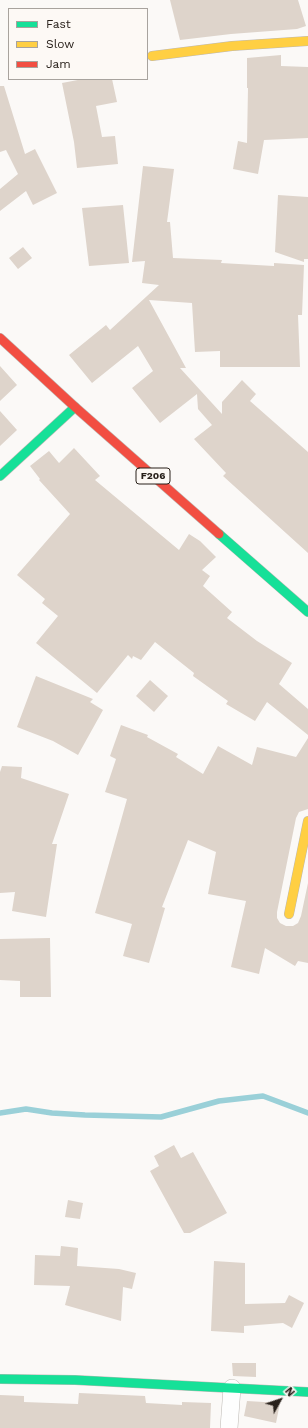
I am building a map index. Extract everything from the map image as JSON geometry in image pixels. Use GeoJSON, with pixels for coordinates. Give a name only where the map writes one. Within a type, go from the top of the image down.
{"type":"FeatureCollection","features":[{"type":"Feature","properties":{"kind":"street"},"geometry":{"type":"LineString","coordinates":[[152,56],[232,46],[308,41]]}},
{"type":"Feature","properties":{"kind":"street","name":"F206"},"geometry":{"type":"LineString","coordinates":[[0,338],[75,407],[308,612]]}},
{"type":"Feature","properties":{"kind":"street"},"geometry":{"type":"LineString","coordinates":[[0,476],[75,407]]}},
{"type":"Feature","properties":{"kind":"street"},"geometry":{"type":"LineString","coordinates":[[289,914],[308,821]]}},
{"type":"Feature","properties":{"kind":"street"},"geometry":{"type":"LineString","coordinates":[[0,1379],[75,1380],[308,1392]]}},
{"type":"Feature","properties":{"kind":"street"},"geometry":{"type":"LineString","coordinates":[[229,1428],[232,1388]]}},
{"type":"Feature","properties":{"kind":"building"},"geometry":{"type":"Polygon","coordinates":[[[170,0],[298,0],[306,26],[297,29],[180,40],[170,0]]]}},
{"type":"Feature","properties":{"kind":"building"},"geometry":{"type":"Polygon","coordinates":[[[281,55],[281,66],[308,67],[308,138],[264,140],[258,174],[233,169],[238,141],[247,143],[247,58],[281,55]]]}},
{"type":"Feature","properties":{"kind":"building"},"geometry":{"type":"Polygon","coordinates":[[[78,80],[112,80],[117,102],[96,106],[102,137],[115,136],[118,164],[77,168],[74,142],[62,83],[78,80]]]}},
{"type":"Feature","properties":{"kind":"building"},"geometry":{"type":"Polygon","coordinates":[[[0,86],[4,86],[25,154],[35,149],[57,193],[33,205],[26,191],[0,211],[0,189],[18,174],[6,150],[0,152],[0,86]]]}},
{"type":"Feature","properties":{"kind":"building"},"geometry":{"type":"Polygon","coordinates":[[[143,166],[174,169],[167,222],[170,222],[173,258],[222,260],[221,263],[274,266],[274,263],[304,265],[302,315],[298,315],[300,367],[220,367],[220,351],[195,352],[192,303],[149,300],[186,368],[180,368],[222,414],[222,402],[242,380],[256,394],[250,401],[308,452],[308,553],[223,476],[226,473],[194,439],[212,425],[198,409],[197,394],[160,423],[132,388],[153,371],[138,346],[92,383],[69,355],[106,325],[110,330],[159,285],[142,283],[145,261],[132,262],[143,166]]]}},
{"type":"Feature","properties":{"kind":"building"},"geometry":{"type":"Polygon","coordinates":[[[278,195],[308,197],[308,259],[304,259],[304,262],[275,252],[278,195]]]}},
{"type":"Feature","properties":{"kind":"building"},"geometry":{"type":"Polygon","coordinates":[[[123,205],[129,263],[89,266],[82,208],[123,205]]]}},
{"type":"Feature","properties":{"kind":"building"},"geometry":{"type":"Polygon","coordinates":[[[23,247],[32,258],[18,269],[9,258],[23,247]]]}},
{"type":"Feature","properties":{"kind":"building"},"geometry":{"type":"Polygon","coordinates":[[[0,366],[17,385],[0,401],[0,366]]]}},
{"type":"Feature","properties":{"kind":"building"},"geometry":{"type":"Polygon","coordinates":[[[0,411],[17,430],[0,446],[0,411]]]}},
{"type":"Feature","properties":{"kind":"building"},"geometry":{"type":"Polygon","coordinates":[[[74,448],[100,476],[95,480],[179,550],[189,534],[200,541],[216,557],[202,570],[210,576],[203,586],[232,612],[227,618],[257,641],[292,663],[279,684],[308,709],[308,735],[267,702],[255,721],[226,704],[228,701],[193,676],[194,673],[155,642],[141,660],[133,656],[132,659],[128,655],[97,693],[36,643],[58,616],[42,603],[45,599],[17,575],[70,514],[39,480],[40,479],[30,466],[49,451],[59,463],[74,448]]]}},
{"type":"Feature","properties":{"kind":"building"},"geometry":{"type":"Polygon","coordinates":[[[36,676],[93,699],[90,702],[103,710],[78,755],[53,741],[17,727],[36,676]]]}},
{"type":"Feature","properties":{"kind":"building"},"geometry":{"type":"Polygon","coordinates":[[[150,680],[168,696],[154,712],[136,696],[150,680]]]}},
{"type":"Feature","properties":{"kind":"building"},"geometry":{"type":"Polygon","coordinates":[[[121,725],[148,735],[147,737],[178,754],[176,757],[203,774],[218,746],[252,765],[257,747],[296,757],[308,738],[308,809],[299,812],[296,818],[277,918],[280,923],[286,926],[293,926],[298,923],[301,916],[308,883],[308,963],[298,961],[295,966],[265,948],[259,974],[231,967],[246,901],[208,894],[216,852],[188,840],[162,907],[165,908],[149,963],[123,956],[132,924],[95,913],[127,799],[105,792],[116,759],[110,756],[121,725]]]}},
{"type":"Feature","properties":{"kind":"building"},"geometry":{"type":"Polygon","coordinates":[[[2,766],[22,767],[21,778],[69,794],[52,844],[57,844],[46,917],[12,911],[15,892],[0,893],[0,772],[2,766]]]}},
{"type":"Feature","properties":{"kind":"building"},"geometry":{"type":"Polygon","coordinates":[[[50,938],[51,997],[20,997],[20,981],[0,980],[0,939],[50,938]]]}},
{"type":"Feature","properties":{"kind":"building"},"geometry":{"type":"Polygon","coordinates":[[[174,1145],[181,1158],[193,1152],[227,1213],[190,1233],[184,1233],[150,1171],[159,1166],[154,1156],[174,1145]]]}},
{"type":"Feature","properties":{"kind":"building"},"geometry":{"type":"Polygon","coordinates":[[[68,1200],[83,1203],[80,1219],[65,1217],[68,1200]]]}},
{"type":"Feature","properties":{"kind":"building"},"geometry":{"type":"Polygon","coordinates":[[[61,1246],[78,1248],[77,1266],[119,1269],[136,1273],[132,1289],[123,1287],[121,1321],[65,1305],[70,1286],[34,1285],[35,1255],[60,1256],[61,1246]]]}},
{"type":"Feature","properties":{"kind":"building"},"geometry":{"type":"Polygon","coordinates":[[[214,1261],[245,1263],[245,1304],[285,1303],[289,1295],[304,1303],[292,1328],[283,1323],[244,1326],[244,1333],[211,1331],[214,1261]]]}},
{"type":"Feature","properties":{"kind":"building"},"geometry":{"type":"Polygon","coordinates":[[[232,1363],[256,1363],[256,1377],[233,1376],[232,1363]]]}},
{"type":"Feature","properties":{"kind":"building"},"geometry":{"type":"Polygon","coordinates":[[[79,1393],[145,1396],[146,1403],[182,1405],[182,1402],[211,1403],[210,1428],[0,1428],[0,1395],[24,1396],[24,1402],[78,1404],[79,1393]]]}},
{"type":"Feature","properties":{"kind":"building"},"geometry":{"type":"Polygon","coordinates":[[[247,1401],[280,1403],[276,1423],[244,1416],[247,1401]]]}},
{"type":"Feature","properties":{"kind":"waterway"},"geometry":{"type":"LineString","coordinates":[[0,1113],[26,1109],[52,1113],[85,1115],[161,1117],[219,1101],[263,1096],[308,1113]]}},
{"type":"Feature","properties":{"kind":"traffic: fast"},"geometry":{"type":"LineString","coordinates":[[0,476],[75,407]]}},
{"type":"Feature","properties":{"kind":"traffic: fast"},"geometry":{"type":"LineString","coordinates":[[219,534],[308,612]]}},
{"type":"Feature","properties":{"kind":"traffic: fast"},"geometry":{"type":"LineString","coordinates":[[0,1379],[75,1380],[308,1392]]}},
{"type":"Feature","properties":{"kind":"traffic: slow"},"geometry":{"type":"LineString","coordinates":[[152,56],[232,46],[308,41]]}},
{"type":"Feature","properties":{"kind":"traffic: slow"},"geometry":{"type":"LineString","coordinates":[[289,914],[308,821]]}},
{"type":"Feature","properties":{"kind":"traffic: jam"},"geometry":{"type":"LineString","coordinates":[[0,338],[75,407],[219,534]]}}]}
